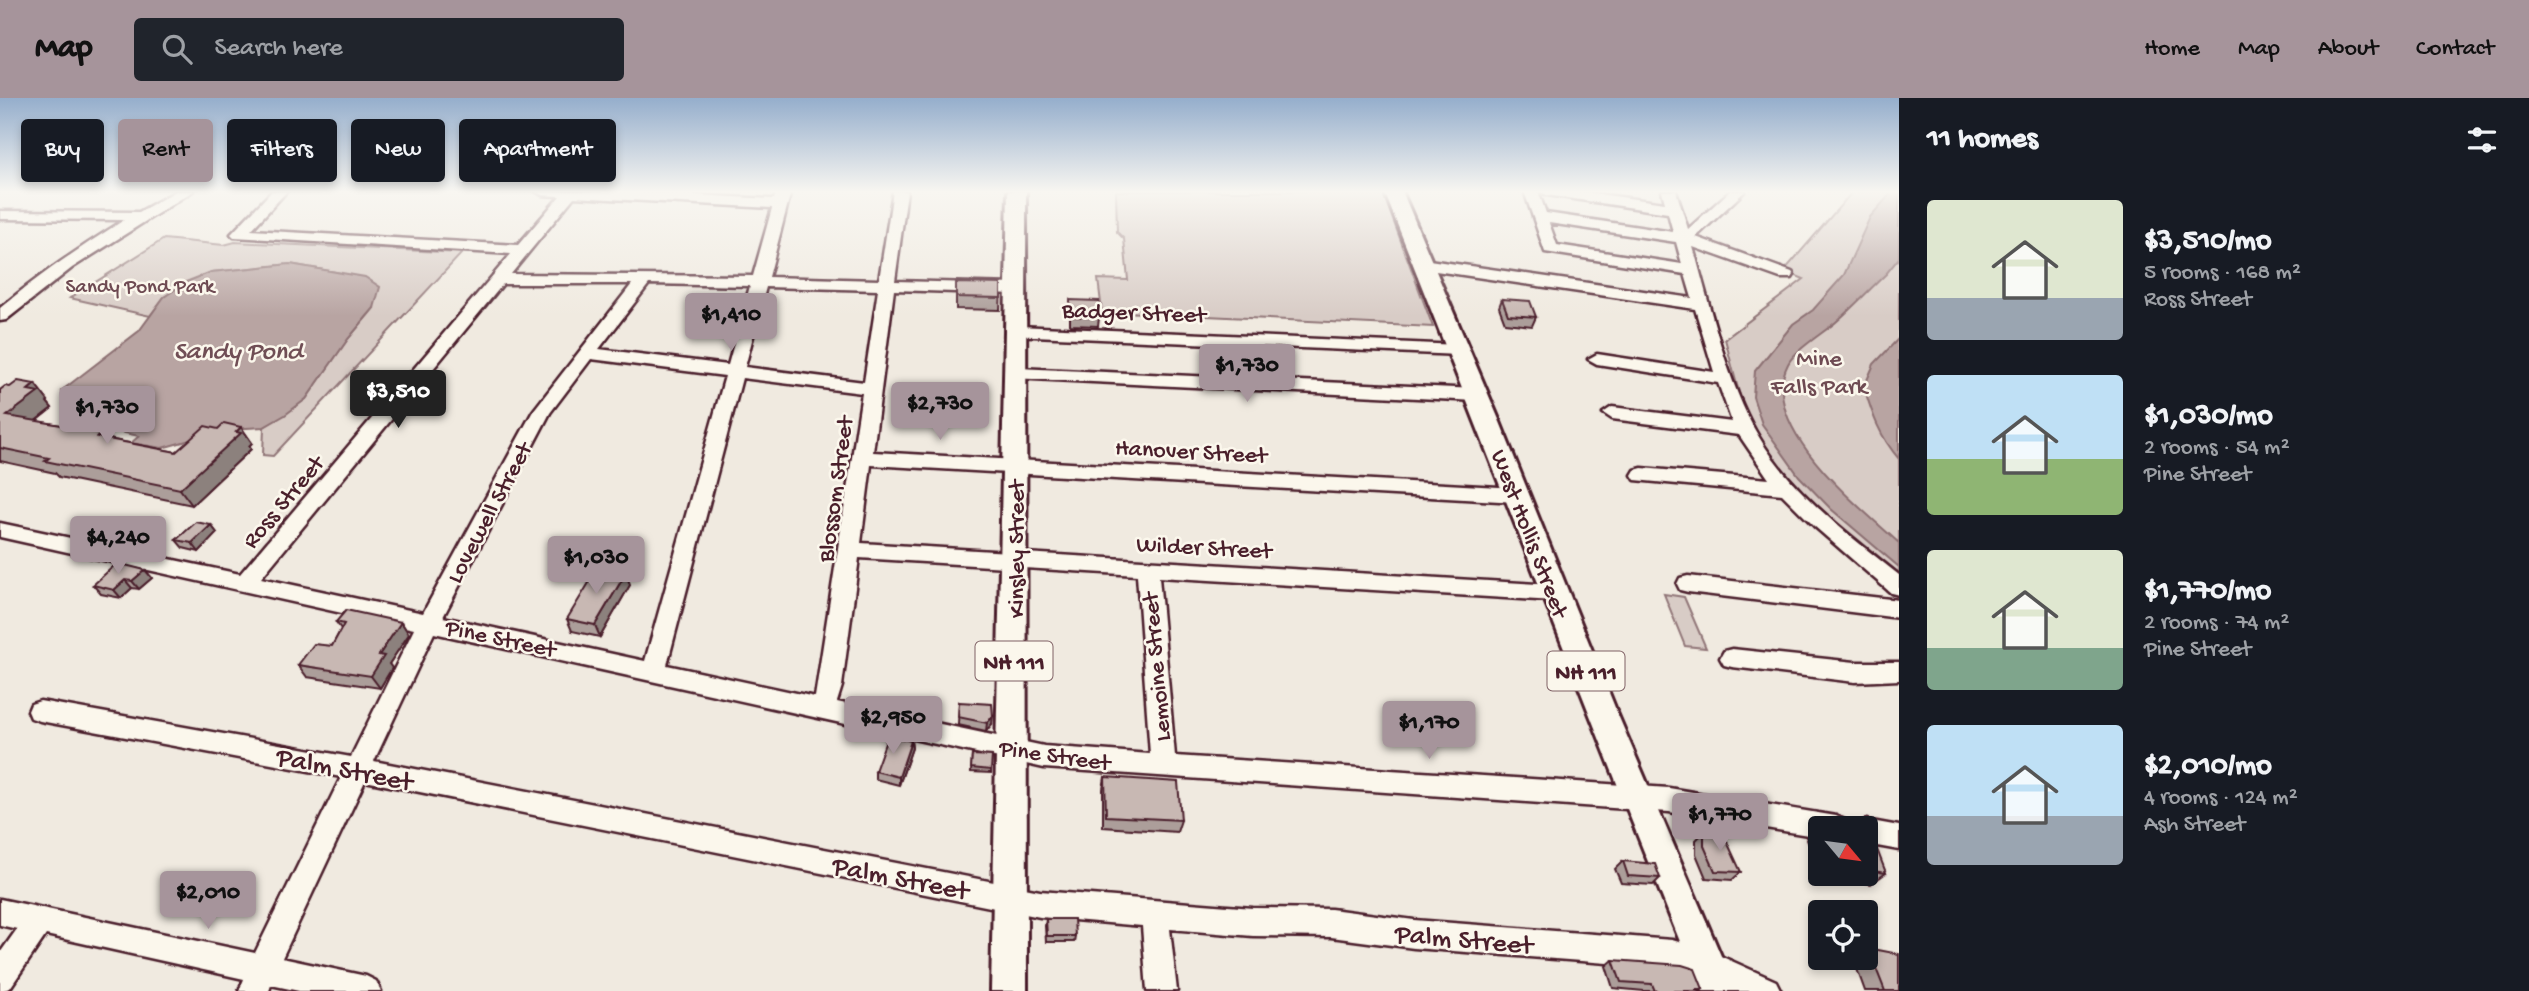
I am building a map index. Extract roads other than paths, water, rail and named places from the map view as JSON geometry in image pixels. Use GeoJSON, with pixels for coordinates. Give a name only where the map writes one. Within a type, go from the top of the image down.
{"type":"FeatureCollection","features":[{"type":"Feature","properties":{"kind":"main road","name":"Kinsley Street"},"geometry":{"type":"LineString","coordinates":[[1010,991],[1009,898],[1018,374],[1017,233]]}},
{"type":"Feature","properties":{"kind":"main road","name":"West Hollis Street"},"geometry":{"type":"LineString","coordinates":[[1410,233],[1717,991]]}},
{"type":"Feature","properties":{"kind":"street"},"geometry":{"type":"LineString","coordinates":[[0,316],[54,274],[117,233]]}},
{"type":"Feature","properties":{"kind":"street"},"geometry":{"type":"LineString","coordinates":[[240,233],[521,250]]}},
{"type":"Feature","properties":{"kind":"street","name":"Ross Street"},"geometry":{"type":"LineString","coordinates":[[245,583],[536,233]]}},
{"type":"Feature","properties":{"kind":"street"},"geometry":{"type":"LineString","coordinates":[[654,671],[772,233]]}},
{"type":"Feature","properties":{"kind":"street","name":"Blossom Street"},"geometry":{"type":"LineString","coordinates":[[823,709],[830,686],[894,233]]}},
{"type":"Feature","properties":{"kind":"street"},"geometry":{"type":"LineString","coordinates":[[1545,233],[1550,249],[1693,270]]}},
{"type":"Feature","properties":{"kind":"street"},"geometry":{"type":"LineString","coordinates":[[1645,233],[1683,238],[1786,275]]}},
{"type":"Feature","properties":{"kind":"street"},"geometry":{"type":"LineString","coordinates":[[1681,233],[1725,379],[1745,430],[1763,458],[1788,488],[1899,587]]}},
{"type":"Feature","properties":{"kind":"street"},"geometry":{"type":"LineString","coordinates":[[1683,238],[1692,233]]}},
{"type":"Feature","properties":{"kind":"street"},"geometry":{"type":"LineString","coordinates":[[1422,264],[1703,305]]}},
{"type":"Feature","properties":{"kind":"street"},"geometry":{"type":"LineString","coordinates":[[498,279],[644,279],[1017,289]]}},
{"type":"Feature","properties":{"kind":"street","name":"Lovewell Street"},"geometry":{"type":"LineString","coordinates":[[259,980],[429,622],[542,411],[644,279]]}},
{"type":"Feature","properties":{"kind":"street","name":"Badger Street"},"geometry":{"type":"LineString","coordinates":[[1017,331],[1459,350]]}},
{"type":"Feature","properties":{"kind":"street"},"geometry":{"type":"LineString","coordinates":[[585,353],[873,389]]}},
{"type":"Feature","properties":{"kind":"street"},"geometry":{"type":"LineString","coordinates":[[1597,359],[1725,379]]}},
{"type":"Feature","properties":{"kind":"street"},"geometry":{"type":"LineString","coordinates":[[1018,374],[1477,395]]}},
{"type":"Feature","properties":{"kind":"street"},"geometry":{"type":"LineString","coordinates":[[1612,413],[1745,430]]}},
{"type":"Feature","properties":{"kind":"street","name":"Hanover Street"},"geometry":{"type":"LineString","coordinates":[[862,458],[1517,495]]}},
{"type":"Feature","properties":{"kind":"street"},"geometry":{"type":"LineString","coordinates":[[1642,475],[1788,488]]}},
{"type":"Feature","properties":{"kind":"street","name":"Pine Street"},"geometry":{"type":"LineString","coordinates":[[0,530],[1053,758],[1637,798],[1709,805],[1808,823]]}},
{"type":"Feature","properties":{"kind":"street","name":"Wilder Street"},"geometry":{"type":"LineString","coordinates":[[850,550],[1555,593]]}},
{"type":"Feature","properties":{"kind":"street","name":"Lemoine Street"},"geometry":{"type":"LineString","coordinates":[[1147,568],[1163,766]]}},
{"type":"Feature","properties":{"kind":"street"},"geometry":{"type":"LineString","coordinates":[[1688,584],[1899,609]]}},
{"type":"Feature","properties":{"kind":"street"},"geometry":{"type":"LineString","coordinates":[[1732,658],[1855,672],[1899,671]]}},
{"type":"Feature","properties":{"kind":"street","name":"Palm Street"},"geometry":{"type":"LineString","coordinates":[[40,711],[358,769],[1051,905],[1262,922],[1347,924],[1414,934],[1672,954],[1707,964],[1766,991]]}},
{"type":"Feature","properties":{"kind":"street"},"geometry":{"type":"LineString","coordinates":[[1878,834],[1899,838]]}},
{"type":"Feature","properties":{"kind":"street"},"geometry":{"type":"LineString","coordinates":[[0,912],[259,980],[366,991]]}},
{"type":"Feature","properties":{"kind":"street"},"geometry":{"type":"LineString","coordinates":[[1155,914],[1162,991]]}},
{"type":"Feature","properties":{"kind":"street"},"geometry":{"type":"LineString","coordinates":[[0,978],[39,921]]}},
{"type":"Feature","properties":{"kind":"water"},"geometry":{"type":"Polygon","coordinates":[[[1863,233],[1899,233],[1899,258],[1886,274],[1842,316],[1803,347],[1788,364],[1782,388],[1786,413],[1816,463],[1899,543],[1899,567],[1831,509],[1799,476],[1762,424],[1753,397],[1755,371],[1793,324],[1813,310],[1844,275],[1863,233]]]}},
{"type":"Feature","properties":{"kind":"water","name":"Sandy Pond"},"geometry":{"type":"Polygon","coordinates":[[[290,264],[365,277],[380,287],[374,308],[348,339],[306,399],[285,415],[264,427],[229,429],[162,448],[131,443],[139,436],[73,422],[69,399],[61,391],[139,331],[164,297],[186,282],[211,272],[290,264]]]}},
{"type":"Feature","properties":{"kind":"water"},"geometry":{"type":"Polygon","coordinates":[[[1899,338],[1899,459],[1877,425],[1864,387],[1874,364],[1899,338]]]}},
{"type":"Feature","properties":{"kind":"park label","name":"Sandy Pond Park"},"geometry":{"type":"Point","coordinates":[140,285]}},
{"type":"Feature","properties":{"kind":"park label","name":"Mine Falls Park"},"geometry":{"type":"Point","coordinates":[1819,371]}}]}
